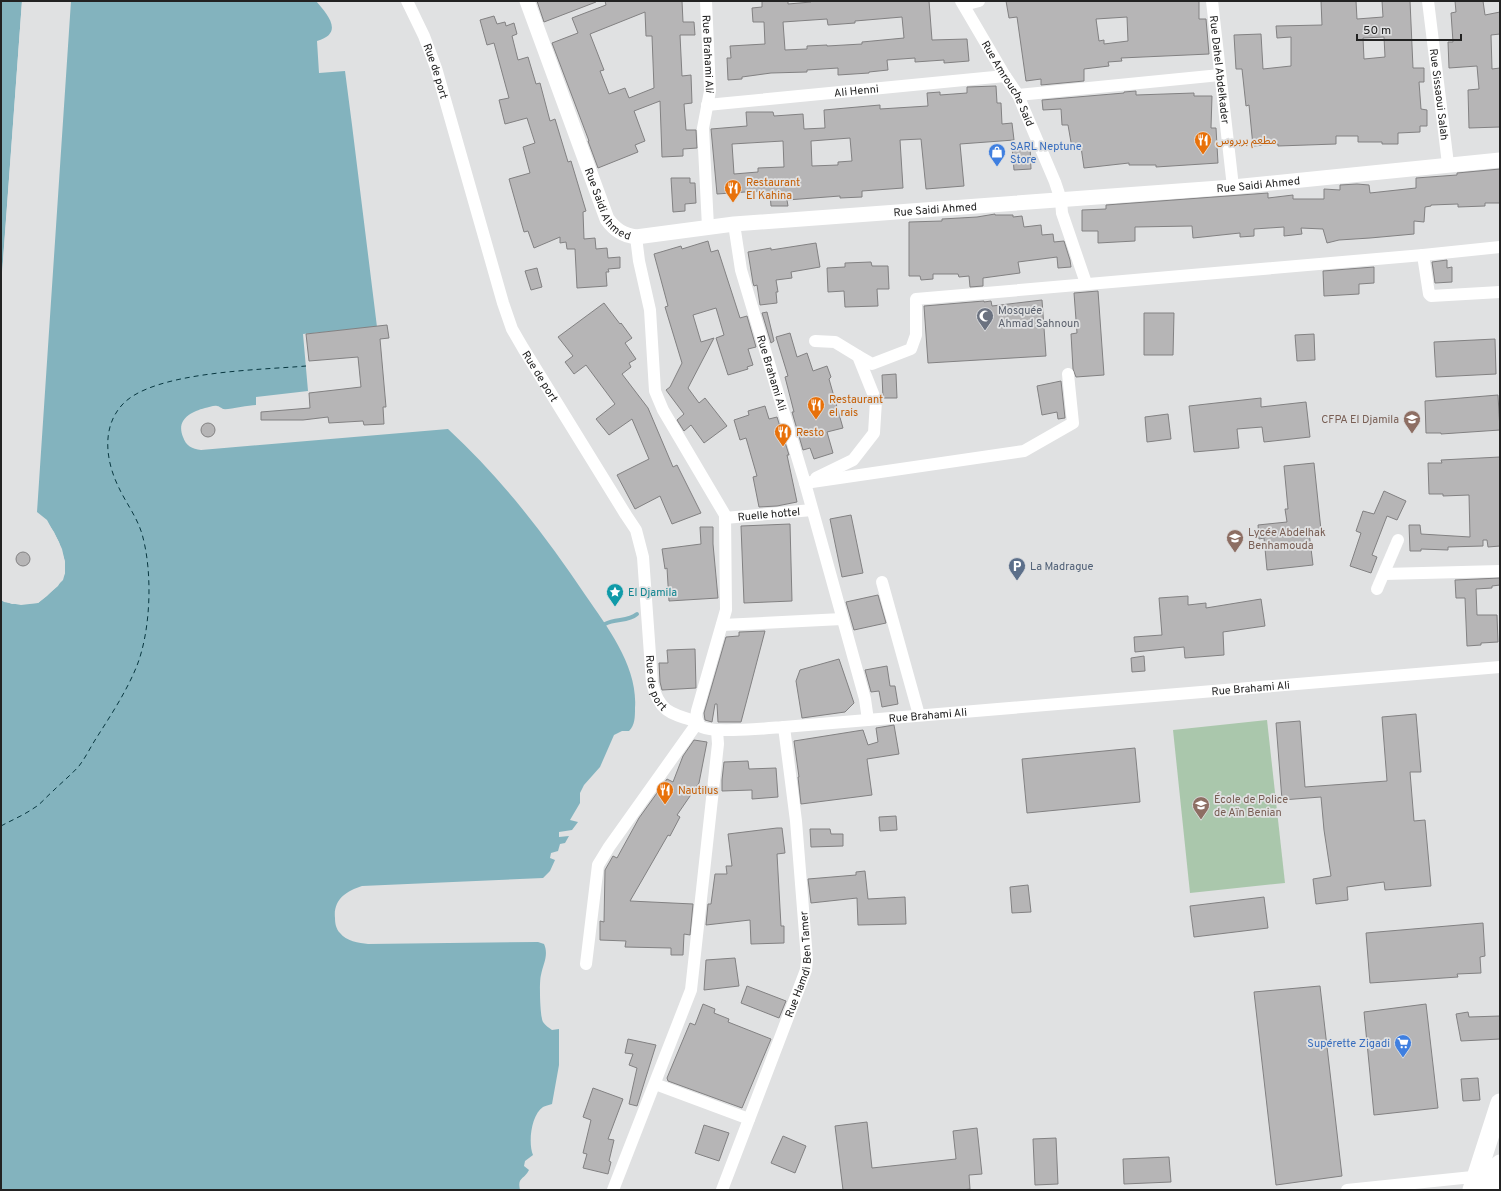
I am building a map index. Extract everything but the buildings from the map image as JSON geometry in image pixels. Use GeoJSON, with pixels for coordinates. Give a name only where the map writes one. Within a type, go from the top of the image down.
{"type":"FeatureCollection","features":[{"type":"Feature","properties":{"kind":"main road"},"geometry":{"type":"LineString","coordinates":[[1474,1183],[1500,1103]]}},
{"type":"Feature","properties":{"kind":"street","name":"Rue de port"},"geometry":{"type":"LineString","coordinates":[[407,1],[424,36],[436,68],[503,303],[512,329],[522,348],[636,530],[643,557],[652,683],[654,692],[658,701],[672,714],[698,722],[705,728],[717,730]]}},
{"type":"Feature","properties":{"kind":"street","name":"Rue Saidi Ahmed"},"geometry":{"type":"LineString","coordinates":[[527,1],[607,219],[611,225],[622,233],[636,236],[734,224],[1233,187],[1448,164],[1500,160]]}},
{"type":"Feature","properties":{"kind":"street","name":"Rue Brahami Ali"},"geometry":{"type":"LineString","coordinates":[[706,1],[710,91],[703,128],[708,227]]}},
{"type":"Feature","properties":{"kind":"street"},"geometry":{"type":"LineString","coordinates":[[962,3],[979,1]]}},
{"type":"Feature","properties":{"kind":"street","name":"Rue Dahel Abdelkader"},"geometry":{"type":"LineString","coordinates":[[1212,1],[1233,187]]}},
{"type":"Feature","properties":{"kind":"street","name":"Rue Sissaoui Salah"},"geometry":{"type":"LineString","coordinates":[[1428,1],[1448,164]]}},
{"type":"Feature","properties":{"kind":"street","name":"Rue Amrouche Said"},"geometry":{"type":"LineString","coordinates":[[962,3],[1005,76],[1018,95],[1055,182],[1061,200],[1062,213],[1086,283]]}},
{"type":"Feature","properties":{"kind":"street"},"geometry":{"type":"LineString","coordinates":[[1018,95],[1220,75]]}},
{"type":"Feature","properties":{"kind":"street","name":"Ali Henni"},"geometry":{"type":"LineString","coordinates":[[707,105],[1005,76]]}},
{"type":"Feature","properties":{"kind":"street","name":"Rue Brahami Ali"},"geometry":{"type":"LineString","coordinates":[[734,224],[741,270],[805,483],[865,699],[868,720],[1500,667]]}},
{"type":"Feature","properties":{"kind":"street"},"geometry":{"type":"LineString","coordinates":[[586,964],[598,865],[698,722],[696,716],[697,711],[726,610],[725,515],[663,410],[655,391],[650,310],[638,261],[636,236]]}},
{"type":"Feature","properties":{"kind":"street"},"geometry":{"type":"LineString","coordinates":[[815,341],[835,342],[872,364],[911,349],[916,334],[916,299],[1500,247]]}},
{"type":"Feature","properties":{"kind":"street"},"geometry":{"type":"LineString","coordinates":[[1423,255],[1429,294],[1431,296],[1500,292]]}},
{"type":"Feature","properties":{"kind":"street"},"geometry":{"type":"LineString","coordinates":[[805,483],[853,460],[874,433],[876,401],[858,356]]}},
{"type":"Feature","properties":{"kind":"street"},"geometry":{"type":"LineString","coordinates":[[805,483],[1024,451],[1073,424],[1068,374]]}},
{"type":"Feature","properties":{"kind":"street","name":"Ruelle hottel"},"geometry":{"type":"LineString","coordinates":[[725,518],[812,510]]}},
{"type":"Feature","properties":{"kind":"street"},"geometry":{"type":"LineString","coordinates":[[1377,589],[1398,540]]}},
{"type":"Feature","properties":{"kind":"street"},"geometry":{"type":"LineString","coordinates":[[1384,574],[1500,571]]}},
{"type":"Feature","properties":{"kind":"street"},"geometry":{"type":"LineString","coordinates":[[882,582],[919,715]]}},
{"type":"Feature","properties":{"kind":"street"},"geometry":{"type":"LineString","coordinates":[[722,625],[842,618]]}},
{"type":"Feature","properties":{"kind":"street"},"geometry":{"type":"LineString","coordinates":[[613,1190],[691,990],[718,744],[717,730],[784,727],[868,720]]}},
{"type":"Feature","properties":{"kind":"street","name":"Rue Hamdi Ben Tamer"},"geometry":{"type":"LineString","coordinates":[[722,1190],[806,970],[807,959],[796,821],[784,727]]}},
{"type":"Feature","properties":{"kind":"street"},"geometry":{"type":"LineString","coordinates":[[655,1084],[749,1119]]}},
{"type":"Feature","properties":{"kind":"street"},"geometry":{"type":"LineString","coordinates":[[1347,1190],[1474,1183],[1497,1177]]}},
{"type":"Feature","properties":{"kind":"green space"},"geometry":{"type":"Polygon","coordinates":[[[1267,720],[1285,883],[1190,893],[1173,730],[1267,720]]]}},
{"type":"Feature","properties":{"kind":"water"},"geometry":{"type":"Polygon","coordinates":[[[1,1],[22,1],[1,287],[1,1]]]}},
{"type":"Feature","properties":{"kind":"water"},"geometry":{"type":"Polygon","coordinates":[[[71,1],[316,1],[329,17],[332,28],[330,33],[325,38],[317,41],[319,73],[345,71],[377,327],[303,334],[308,391],[256,397],[256,405],[226,409],[214,406],[194,412],[183,421],[181,426],[181,431],[186,443],[192,448],[201,450],[448,429],[487,468],[539,530],[571,573],[603,621],[627,663],[635,693],[634,723],[629,731],[622,731],[614,735],[600,767],[584,785],[580,793],[580,803],[570,820],[578,822],[572,830],[559,832],[559,837],[569,836],[565,843],[560,844],[558,851],[551,853],[550,858],[555,860],[550,871],[543,878],[362,886],[342,897],[336,906],[336,924],[339,931],[346,938],[361,943],[538,942],[544,944],[546,956],[540,984],[541,1013],[543,1022],[547,1026],[552,1030],[559,1029],[559,1065],[552,1104],[543,1107],[539,1111],[533,1123],[531,1144],[533,1155],[525,1161],[524,1166],[529,1170],[519,1183],[520,1190],[1,1190],[1,600],[12,604],[38,603],[58,586],[65,573],[65,562],[59,542],[47,520],[37,512],[71,1]]]}},
{"type":"Feature","properties":{"kind":"pier"},"geometry":{"type":"Polygon","coordinates":[[[22,1],[24,1],[3,287],[1,289],[22,1]]]}},
{"type":"Feature","properties":{"kind":"pier"},"geometry":{"type":"Polygon","coordinates":[[[45,519],[54,532],[62,549],[65,562],[65,573],[63,580],[38,603],[21,605],[4,602],[1,598],[21,603],[37,601],[61,579],[63,562],[60,550],[52,533],[44,521],[45,519]]]}},
{"type":"Feature","properties":{"kind":"waterway"},"geometry":{"type":"LineString","coordinates":[[605,624],[630,618],[637,614]]}},
{"type":"Feature","properties":{"kind":"ferry route"},"geometry":{"type":"LineString","coordinates":[[1,826],[37,806],[79,766],[123,695],[136,668],[141,653],[145,637],[149,602],[148,566],[146,549],[140,528],[119,488],[111,467],[108,435],[115,414],[122,405],[137,394],[157,385],[209,374],[306,366]]}},
{"type":"Feature","properties":{"kind":"place","name":"مطعم بربروس"},"geometry":{"type":"Point","coordinates":[1203,155]}},
{"type":"Feature","properties":{"kind":"place","name":"SARL Neptune Store"},"geometry":{"type":"Point","coordinates":[997,167]}},
{"type":"Feature","properties":{"kind":"place","name":"Restaurant El Kahina"},"geometry":{"type":"Point","coordinates":[733,203]}},
{"type":"Feature","properties":{"kind":"place","name":"Mosquée Ahmad Sahnoun"},"geometry":{"type":"Point","coordinates":[985,331]}},
{"type":"Feature","properties":{"kind":"place","name":"Restaurant el rais"},"geometry":{"type":"Point","coordinates":[816,420]}},
{"type":"Feature","properties":{"kind":"place","name":"CFPA El Djamila"},"geometry":{"type":"Point","coordinates":[1412,434]}},
{"type":"Feature","properties":{"kind":"place","name":"Resto"},"geometry":{"type":"Point","coordinates":[783,447]}},
{"type":"Feature","properties":{"kind":"place","name":"Lycée Abdelhak Benhamouda"},"geometry":{"type":"Point","coordinates":[1235,553]}},
{"type":"Feature","properties":{"kind":"place","name":"La Madrague"},"geometry":{"type":"Point","coordinates":[1017,581]}},
{"type":"Feature","properties":{"kind":"place","name":"El Djamila"},"geometry":{"type":"Point","coordinates":[615,607]}},
{"type":"Feature","properties":{"kind":"place","name":"Nautilus"},"geometry":{"type":"Point","coordinates":[665,805]}},
{"type":"Feature","properties":{"kind":"place","name":"École de Police de Aïn Benian"},"geometry":{"type":"Point","coordinates":[1201,820]}},
{"type":"Feature","properties":{"kind":"place","name":"Supérette Zigadi"},"geometry":{"type":"Point","coordinates":[1403,1058]}}]}
